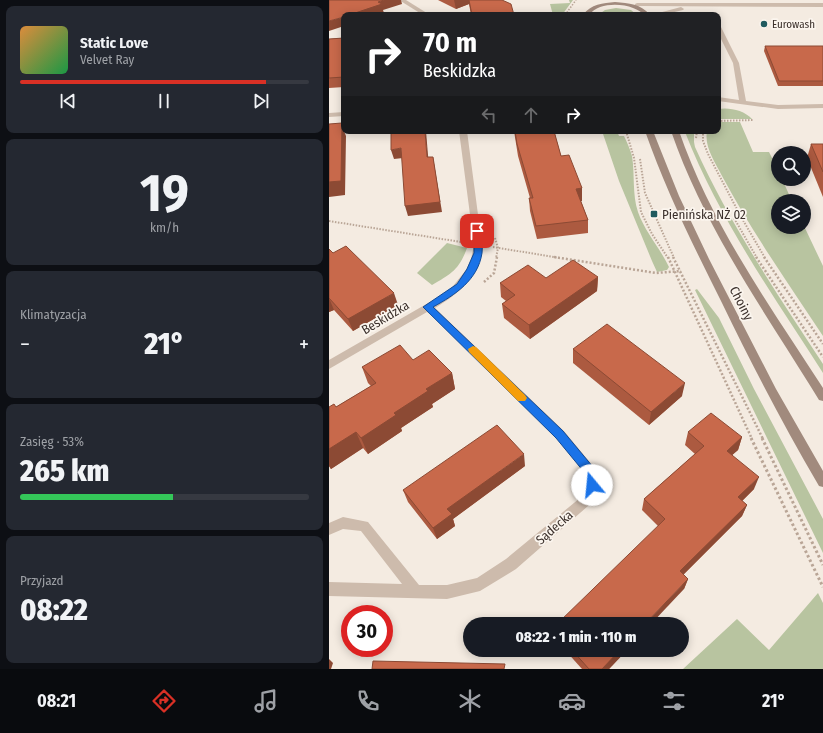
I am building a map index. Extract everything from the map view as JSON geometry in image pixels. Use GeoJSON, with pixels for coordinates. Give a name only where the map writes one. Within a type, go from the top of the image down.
{"type":"FeatureCollection","features":[{"type":"Feature","properties":{"kind":"street"},"geometry":{"type":"LineString","coordinates":[[402,0],[422,12]]}},
{"type":"Feature","properties":{"kind":"street"},"geometry":{"type":"LineString","coordinates":[[621,0],[637,6],[646,12]]}},
{"type":"Feature","properties":{"kind":"street"},"geometry":{"type":"LineString","coordinates":[[587,12],[595,3],[612,2],[630,4]]}},
{"type":"Feature","properties":{"kind":"street"},"geometry":{"type":"LineString","coordinates":[[637,6],[704,3],[810,2],[823,5]]}},
{"type":"Feature","properties":{"kind":"street"},"geometry":{"type":"LineString","coordinates":[[704,3],[709,11]]}},
{"type":"Feature","properties":{"kind":"street"},"geometry":{"type":"LineString","coordinates":[[666,12],[704,3]]}},
{"type":"Feature","properties":{"kind":"street"},"geometry":{"type":"LineString","coordinates":[[721,33],[736,63],[743,102]]}},
{"type":"Feature","properties":{"kind":"street"},"geometry":{"type":"LineString","coordinates":[[721,99],[778,107],[823,106]]}},
{"type":"Feature","properties":{"kind":"street"},"geometry":{"type":"LineString","coordinates":[[329,115],[341,114]]}},
{"type":"Feature","properties":{"kind":"street","name":"Beskidzka"},"geometry":{"type":"LineString","coordinates":[[329,365],[452,293],[463,283],[475,262],[479,245],[463,134]]}},
{"type":"Feature","properties":{"kind":"street","name":"Choiny"},"geometry":{"type":"LineString","coordinates":[[650,134],[670,189],[704,260],[795,436],[823,482]]}},
{"type":"Feature","properties":{"kind":"street","name":"Choiny"},"geometry":{"type":"LineString","coordinates":[[676,134],[696,183],[718,227],[745,273],[823,397]]}},
{"type":"Feature","properties":{"kind":"street","name":"Sądecka"},"geometry":{"type":"LineString","coordinates":[[329,589],[447,592],[480,584],[511,564],[584,502],[592,485],[589,470],[559,434],[438,315],[427,307]]}},
{"type":"Feature","properties":{"kind":"street"},"geometry":{"type":"LineString","coordinates":[[329,529],[343,523],[363,526],[415,590]]}},
{"type":"Feature","properties":{"kind":"path"},"geometry":{"type":"LineString","coordinates":[[567,12],[576,0]]}},
{"type":"Feature","properties":{"kind":"path"},"geometry":{"type":"LineString","coordinates":[[627,134],[635,158],[641,212],[652,234],[667,255],[752,440],[823,587]]}},
{"type":"Feature","properties":{"kind":"path"},"geometry":{"type":"LineString","coordinates":[[633,134],[634,138]]}},
{"type":"Feature","properties":{"kind":"path"},"geometry":{"type":"LineString","coordinates":[[696,141],[697,134]]}},
{"type":"Feature","properties":{"kind":"path"},"geometry":{"type":"LineString","coordinates":[[703,134],[703,141],[708,154],[740,216],[764,256],[823,344]]}},
{"type":"Feature","properties":{"kind":"path"},"geometry":{"type":"LineString","coordinates":[[640,156],[645,193],[823,565]]}},
{"type":"Feature","properties":{"kind":"path"},"geometry":{"type":"LineString","coordinates":[[730,211],[756,256],[823,357]]}},
{"type":"Feature","properties":{"kind":"path"},"geometry":{"type":"LineString","coordinates":[[329,221],[656,273],[681,271]]}},
{"type":"Feature","properties":{"kind":"green space"},"geometry":{"type":"Polygon","coordinates":[[[569,0],[573,0],[564,12],[552,12],[550,4],[570,3],[569,0]]]}},
{"type":"Feature","properties":{"kind":"green space"},"geometry":{"type":"Polygon","coordinates":[[[616,8],[631,10],[633,12],[602,12],[616,8]]]}},
{"type":"Feature","properties":{"kind":"green space"},"geometry":{"type":"Polygon","coordinates":[[[721,109],[736,110],[745,113],[752,119],[721,119],[721,109]]]}},
{"type":"Feature","properties":{"kind":"green space"},"geometry":{"type":"Polygon","coordinates":[[[721,122],[740,122],[753,152],[769,152],[771,156],[771,186],[785,186],[789,194],[771,194],[771,234],[808,234],[823,266],[823,336],[758,237],[713,160],[707,143],[706,134],[721,134],[721,122]]]}},
{"type":"Feature","properties":{"kind":"green space"},"geometry":{"type":"Polygon","coordinates":[[[603,134],[618,134],[619,136],[624,136],[625,138],[632,156],[635,198],[638,212],[669,267],[667,270],[657,272],[619,181],[603,134]]]}},
{"type":"Feature","properties":{"kind":"green space"},"geometry":{"type":"Polygon","coordinates":[[[686,134],[694,134],[695,147],[723,204],[755,258],[823,364],[823,373],[730,226],[686,134]]]}},
{"type":"Feature","properties":{"kind":"green space"},"geometry":{"type":"Polygon","coordinates":[[[447,243],[467,248],[461,262],[454,271],[432,285],[417,273],[447,243]]]}},
{"type":"Feature","properties":{"kind":"green space"},"geometry":{"type":"Polygon","coordinates":[[[697,289],[719,318],[754,389],[823,519],[823,553],[695,290],[697,289]]]}},
{"type":"Feature","properties":{"kind":"green space"},"geometry":{"type":"Polygon","coordinates":[[[818,593],[823,603],[823,669],[683,669],[737,619],[769,650],[818,593]]]}},
{"type":"Feature","properties":{"kind":"building"},"geometry":{"type":"Polygon","coordinates":[[[329,0],[384,0],[378,2],[382,4],[358,12],[341,12],[341,18],[329,21],[329,0]]]}},
{"type":"Feature","properties":{"kind":"building"},"geometry":{"type":"Polygon","coordinates":[[[469,0],[502,0],[511,4],[513,12],[471,12],[469,0]]]}},
{"type":"Feature","properties":{"kind":"building"},"geometry":{"type":"Polygon","coordinates":[[[341,38],[341,77],[329,78],[329,39],[341,38]]]}},
{"type":"Feature","properties":{"kind":"building"},"geometry":{"type":"Polygon","coordinates":[[[765,46],[823,46],[823,81],[779,81],[765,46]]]}},
{"type":"Feature","properties":{"kind":"building"},"geometry":{"type":"Polygon","coordinates":[[[341,123],[341,181],[329,182],[329,124],[341,123]]]}},
{"type":"Feature","properties":{"kind":"building"},"geometry":{"type":"Polygon","coordinates":[[[391,134],[425,134],[427,157],[433,157],[440,202],[405,206],[401,148],[391,150],[391,134]]]}},
{"type":"Feature","properties":{"kind":"building"},"geometry":{"type":"Polygon","coordinates":[[[515,134],[555,134],[561,156],[569,155],[582,188],[576,189],[588,220],[536,226],[529,198],[533,198],[515,134]]]}},
{"type":"Feature","properties":{"kind":"building"},"geometry":{"type":"Polygon","coordinates":[[[811,144],[823,144],[823,172],[811,144]]]}},
{"type":"Feature","properties":{"kind":"building"},"geometry":{"type":"Polygon","coordinates":[[[346,246],[394,293],[348,319],[329,298],[329,249],[333,253],[346,246]]]}},
{"type":"Feature","properties":{"kind":"building"},"geometry":{"type":"Polygon","coordinates":[[[573,260],[598,277],[529,325],[502,304],[515,295],[500,283],[528,265],[546,278],[573,260]]]}},
{"type":"Feature","properties":{"kind":"building"},"geometry":{"type":"Polygon","coordinates":[[[607,324],[685,383],[651,412],[573,349],[607,324]]]}},
{"type":"Feature","properties":{"kind":"building"},"geometry":{"type":"Polygon","coordinates":[[[400,345],[413,360],[429,350],[452,373],[426,389],[428,391],[394,413],[396,415],[361,438],[356,432],[329,449],[329,407],[334,404],[336,407],[376,383],[362,367],[400,345]]]}},
{"type":"Feature","properties":{"kind":"building"},"geometry":{"type":"Polygon","coordinates":[[[711,413],[742,437],[727,451],[759,477],[738,497],[747,505],[680,571],[688,579],[652,617],[564,617],[665,519],[644,499],[704,446],[688,432],[711,413]]]}},
{"type":"Feature","properties":{"kind":"building"},"geometry":{"type":"Polygon","coordinates":[[[497,425],[524,454],[447,509],[452,514],[433,528],[403,490],[497,425]]]}},
{"type":"Feature","properties":{"kind":"building"},"geometry":{"type":"Polygon","coordinates":[[[578,657],[613,657],[602,669],[589,669],[578,657]]]}},
{"type":"Feature","properties":{"kind":"building"},"geometry":{"type":"Polygon","coordinates":[[[373,661],[505,664],[504,669],[372,669],[373,661]]]}},
{"type":"Feature","properties":{"kind":"slow traffic"},"geometry":{"type":"LineString","coordinates":[[473,349],[522,398]]}},
{"type":"Feature","properties":{"kind":"place","name":"Eurowash"},"geometry":{"type":"Point","coordinates":[764,24]}},
{"type":"Feature","properties":{"kind":"place","name":"Pienińska NŻ 02"},"geometry":{"type":"Point","coordinates":[654,214]}},
{"type":"Feature","properties":{"kind":"route"},"geometry":{"type":"LineString","coordinates":[[477,231],[479,245],[478,253],[471,270],[460,286],[452,293],[427,307],[438,315],[559,434],[589,470],[592,485]]}}]}
